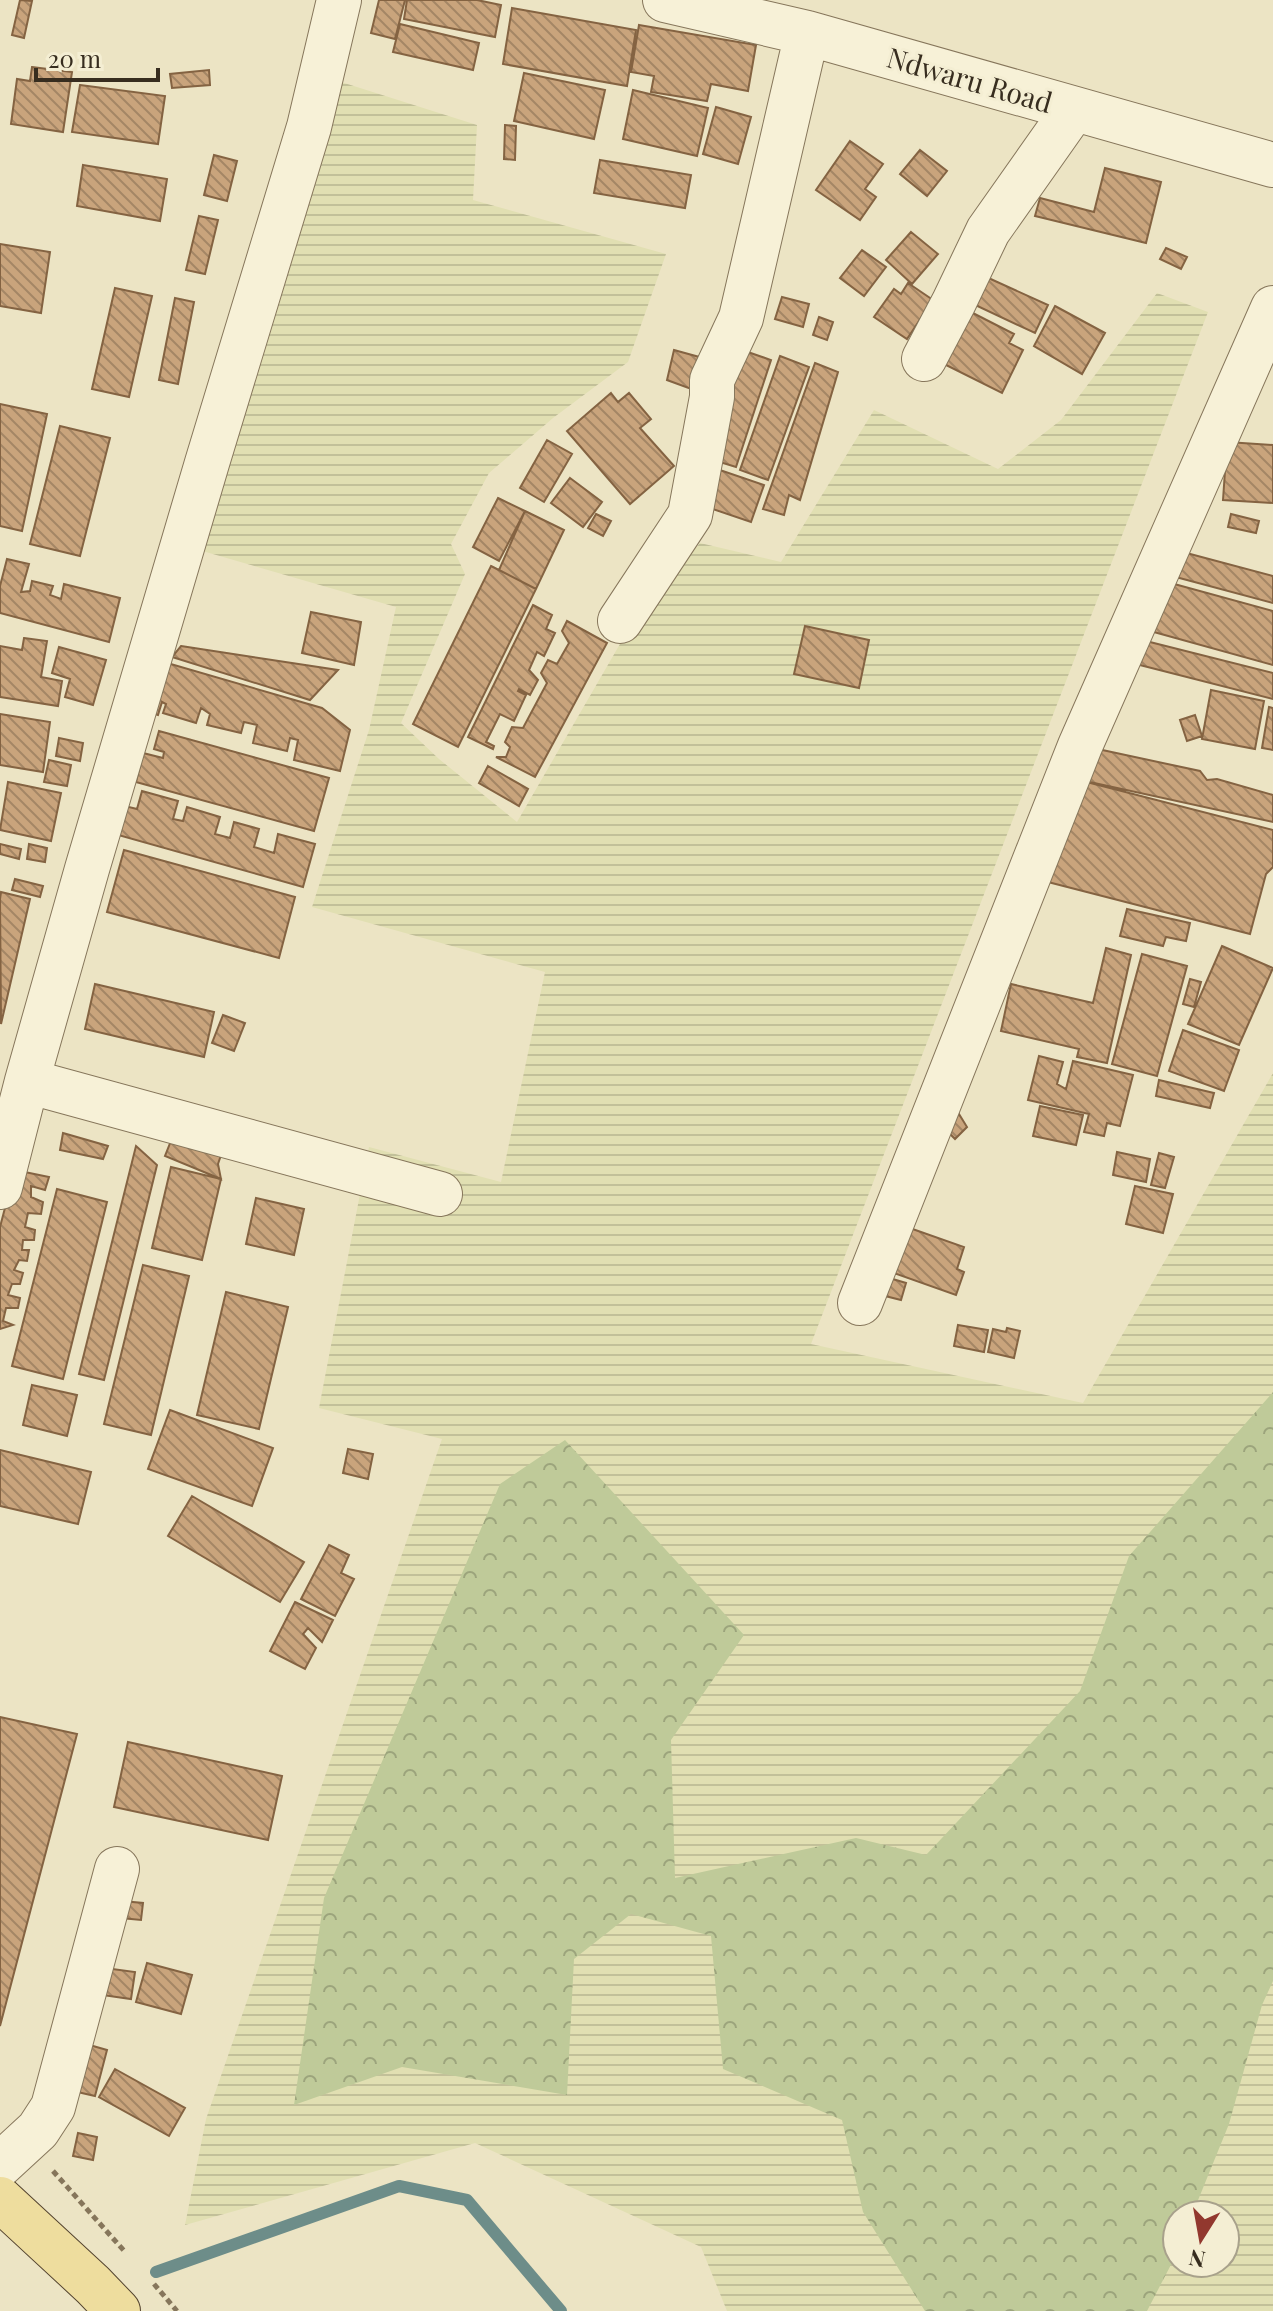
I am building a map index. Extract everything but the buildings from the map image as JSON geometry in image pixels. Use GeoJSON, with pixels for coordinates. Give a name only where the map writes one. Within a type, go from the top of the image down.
{"type":"FeatureCollection","features":[{"type":"Feature","properties":{"kind":"main road"},"geometry":{"type":"LineString","coordinates":[[0,2199],[118,2311]]}},
{"type":"Feature","properties":{"kind":"street"},"geometry":{"type":"LineString","coordinates":[[0,1187],[27,1081],[193,508],[309,127],[339,0]]}},
{"type":"Feature","properties":{"kind":"street","name":"Ndwaru Road"},"geometry":{"type":"LineString","coordinates":[[684,2],[807,33],[1273,165]]}},
{"type":"Feature","properties":{"kind":"street"},"geometry":{"type":"LineString","coordinates":[[620,621],[690,515],[712,397],[712,380],[741,318],[807,33]]}},
{"type":"Feature","properties":{"kind":"street"},"geometry":{"type":"LineString","coordinates":[[924,359],[988,231],[1074,109]]}},
{"type":"Feature","properties":{"kind":"street"},"geometry":{"type":"LineString","coordinates":[[860,1303],[1080,746],[1273,308]]}},
{"type":"Feature","properties":{"kind":"street"},"geometry":{"type":"LineString","coordinates":[[27,1081],[440,1194]]}},
{"type":"Feature","properties":{"kind":"street"},"geometry":{"type":"LineString","coordinates":[[13,2154],[38,2130],[53,2107],[117,1869]]}},
{"type":"Feature","properties":{"kind":"path"},"geometry":{"type":"LineString","coordinates":[[13,2154],[126,2253]]}},
{"type":"Feature","properties":{"kind":"path"},"geometry":{"type":"LineString","coordinates":[[146,2276],[177,2311]]}},
{"type":"Feature","properties":{"kind":"shaded area"},"geometry":{"type":"Polygon","coordinates":[[[338,81],[477,125],[473,200],[666,254],[628,362],[553,418],[489,473],[451,544],[465,574],[401,723],[439,759],[517,822],[635,618],[700,543],[781,562],[874,410],[998,469],[1061,420],[1157,293],[1208,312],[811,1344],[1083,1403],[1273,1073],[1273,2311],[727,2311],[701,2247],[475,2143],[185,2225],[206,2119],[442,1439],[319,1408],[369,1147],[501,1182],[545,972],[312,907],[369,730],[396,607],[199,550],[338,81]]]}},
{"type":"Feature","properties":{"kind":"green space"},"geometry":{"type":"Polygon","coordinates":[[[1273,1392],[1273,1981],[1262,2005],[1229,2124],[1199,2199],[1161,2199],[1161,2279],[1164,2279],[1147,2311],[925,2311],[863,2212],[842,2120],[723,2069],[711,1936],[631,1914],[574,1959],[567,2095],[402,2067],[294,2105],[324,1898],[500,1484],[565,1440],[744,1635],[671,1740],[675,1878],[856,1838],[926,1855],[1080,1691],[1129,1556],[1273,1392]]]}},
{"type":"Feature","properties":{"kind":"waterway"},"geometry":{"type":"LineString","coordinates":[[156,2272],[399,2186],[467,2200],[561,2311]]}}]}
